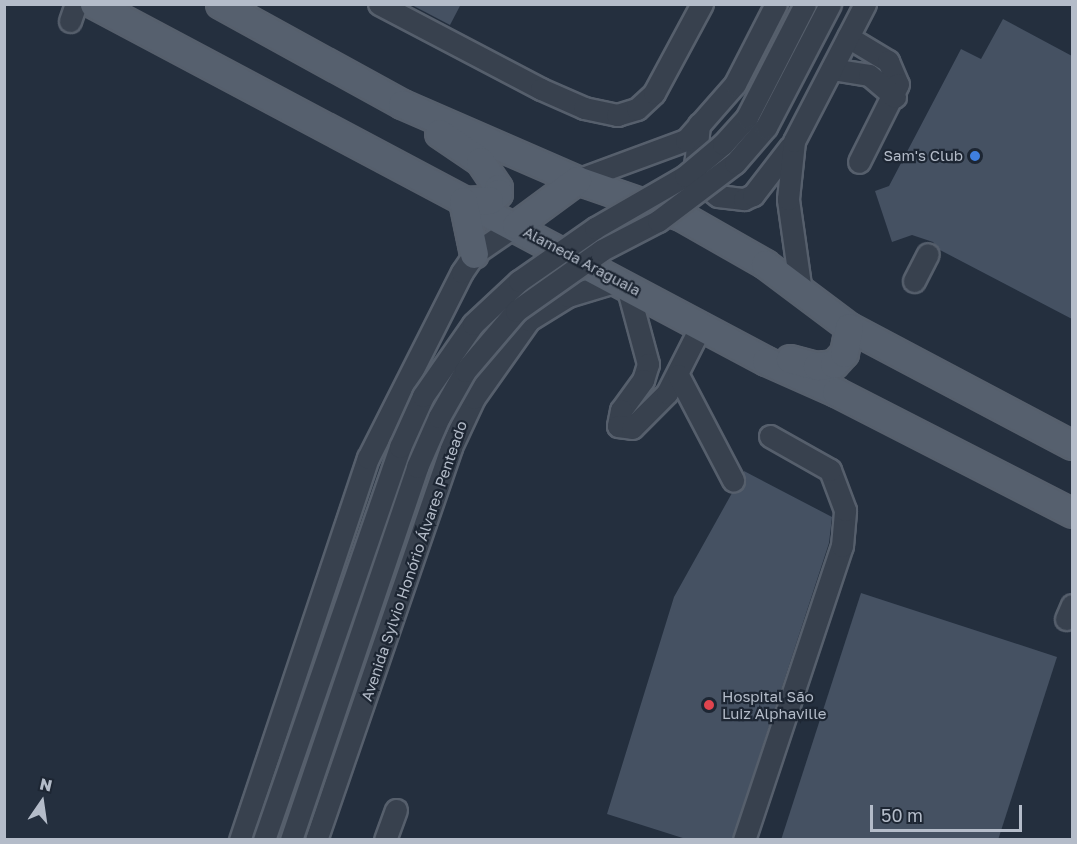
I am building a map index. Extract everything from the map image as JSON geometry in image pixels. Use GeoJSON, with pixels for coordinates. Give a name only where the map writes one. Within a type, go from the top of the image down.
{"type":"FeatureCollection","features":[{"type":"Feature","properties":{"kind":"main road","name":"Alameda Araguaia"},"geometry":{"type":"LineString","coordinates":[[94,4],[463,201],[516,225],[622,283],[1070,514]]}},
{"type":"Feature","properties":{"kind":"main road"},"geometry":{"type":"LineString","coordinates":[[220,4],[402,104],[577,180],[681,216],[765,264],[849,327],[1072,445]]}},
{"type":"Feature","properties":{"kind":"main road"},"geometry":{"type":"LineString","coordinates":[[402,104],[480,161],[496,181],[495,197],[463,201],[474,254]]}},
{"type":"Feature","properties":{"kind":"main road"},"geometry":{"type":"LineString","coordinates":[[516,225],[577,180]]}},
{"type":"Feature","properties":{"kind":"main road"},"geometry":{"type":"LineString","coordinates":[[746,347],[817,366],[830,365],[844,353],[849,327]]}},
{"type":"Feature","properties":{"kind":"street"},"geometry":{"type":"LineString","coordinates":[[379,4],[552,94],[584,108],[617,115],[637,109],[654,93],[702,4]]}},
{"type":"Feature","properties":{"kind":"street"},"geometry":{"type":"LineString","coordinates":[[577,180],[686,140],[735,84],[776,4]]}},
{"type":"Feature","properties":{"kind":"street"},"geometry":{"type":"LineString","coordinates":[[264,840],[400,447],[423,396],[473,324],[519,281],[595,228],[685,176],[723,144],[747,117],[805,4]]}},
{"type":"Feature","properties":{"kind":"street"},"geometry":{"type":"LineString","coordinates":[[291,840],[417,467],[439,417],[465,371],[516,310],[602,250],[658,221],[735,163],[766,127],[830,4]]}},
{"type":"Feature","properties":{"kind":"street"},"geometry":{"type":"LineString","coordinates":[[699,123],[695,167],[705,186],[718,196],[744,199],[753,195],[794,141],[865,4]]}},
{"type":"Feature","properties":{"kind":"street"},"geometry":{"type":"LineString","coordinates":[[848,37],[888,61],[896,72],[895,97],[859,162]]}},
{"type":"Feature","properties":{"kind":"street"},"geometry":{"type":"LineString","coordinates":[[832,69],[868,75],[895,97]]}},
{"type":"Feature","properties":{"kind":"street"},"geometry":{"type":"LineString","coordinates":[[794,141],[788,199],[801,292]]}},
{"type":"Feature","properties":{"kind":"street"},"geometry":{"type":"LineString","coordinates":[[240,840],[368,458],[386,418],[474,254],[516,225]]}},
{"type":"Feature","properties":{"kind":"street"},"geometry":{"type":"LineString","coordinates":[[914,281],[928,254]]}},
{"type":"Feature","properties":{"kind":"street"},"geometry":{"type":"LineString","coordinates":[[622,283],[648,364],[643,380],[621,410],[618,426],[632,428],[667,393],[702,324]]}},
{"type":"Feature","properties":{"kind":"street","name":"Avenida Sylvio Honório Álvares Penteado"},"geometry":{"type":"LineString","coordinates":[[316,840],[451,447],[474,398],[528,320],[568,296],[622,283]]}},
{"type":"Feature","properties":{"kind":"street"},"geometry":{"type":"LineString","coordinates":[[678,375],[732,480]]}},
{"type":"Feature","properties":{"kind":"street"},"geometry":{"type":"LineString","coordinates":[[386,418],[451,447]]}},
{"type":"Feature","properties":{"kind":"street"},"geometry":{"type":"LineString","coordinates":[[744,840],[842,546],[845,510],[830,470],[770,436]]}},
{"type":"Feature","properties":{"kind":"street"},"geometry":{"type":"LineString","coordinates":[[385,840],[396,810]]}},
{"type":"Feature","properties":{"kind":"building"},"geometry":{"type":"Polygon","coordinates":[[[410,4],[461,4],[450,25],[410,4]]]}},
{"type":"Feature","properties":{"kind":"building"},"geometry":{"type":"Polygon","coordinates":[[[1003,19],[1072,56],[1072,319],[940,250],[933,242],[912,235],[892,242],[875,191],[889,186],[961,49],[981,59],[1003,19]]]}},
{"type":"Feature","properties":{"kind":"building","name":"Hospital São Luiz Alphaville"},"geometry":{"type":"Polygon","coordinates":[[[744,471],[832,517],[829,543],[732,840],[689,840],[607,814],[674,597],[732,493],[744,486],[744,471]]]}},
{"type":"Feature","properties":{"kind":"building"},"geometry":{"type":"Polygon","coordinates":[[[861,593],[1057,657],[998,840],[781,840],[861,593]]]}},
{"type":"Feature","properties":{"kind":"place","name":"Sam's Club"},"geometry":{"type":"Point","coordinates":[975,156]}},
{"type":"Feature","properties":{"kind":"place","name":"Hospital São Luiz Alphaville"},"geometry":{"type":"Point","coordinates":[709,705]}}]}
